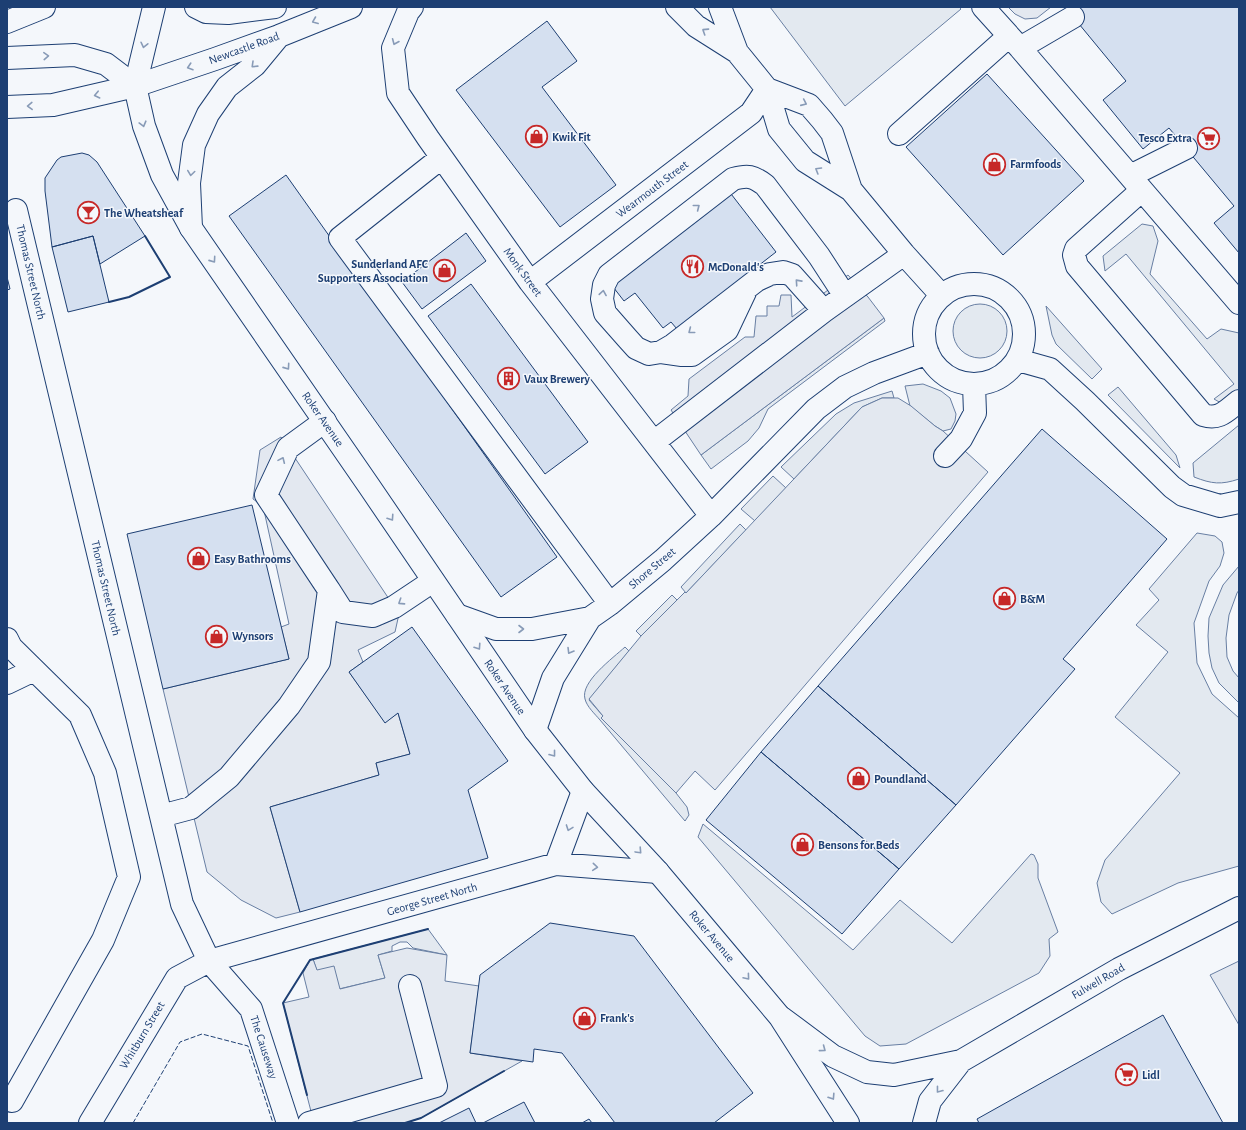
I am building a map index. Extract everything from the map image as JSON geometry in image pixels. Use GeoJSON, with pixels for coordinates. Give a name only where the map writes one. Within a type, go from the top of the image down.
{"type":"FeatureCollection","features":[{"type":"Feature","properties":{"kind":"main road"},"geometry":{"type":"LineString","coordinates":[[12,15],[44,7]]}},
{"type":"Feature","properties":{"kind":"main road"},"geometry":{"type":"LineString","coordinates":[[7,58],[75,56],[106,64],[135,86],[154,7]]}},
{"type":"Feature","properties":{"kind":"main road"},"geometry":{"type":"LineString","coordinates":[[196,7],[206,12],[228,12],[275,7]]}},
{"type":"Feature","properties":{"kind":"main road","name":"Newcastle Road"},"geometry":{"type":"LineString","coordinates":[[7,107],[53,105],[135,86],[279,36],[351,7]]}},
{"type":"Feature","properties":{"kind":"main road","name":"Monk Street"},"geometry":{"type":"LineString","coordinates":[[412,7],[408,12],[393,48],[398,93],[441,158],[530,282],[711,516]]}},
{"type":"Feature","properties":{"kind":"main road"},"geometry":{"type":"LineString","coordinates":[[677,7],[696,26],[737,52]]}},
{"type":"Feature","properties":{"kind":"main road"},"geometry":{"type":"LineString","coordinates":[[720,7],[737,52],[767,89],[779,129],[805,162],[851,190],[904,254],[942,296]]}},
{"type":"Feature","properties":{"kind":"main road"},"geometry":{"type":"LineString","coordinates":[[983,7],[1237,298]]}},
{"type":"Feature","properties":{"kind":"main road"},"geometry":{"type":"LineString","coordinates":[[899,134],[1015,42],[1074,17]]}},
{"type":"Feature","properties":{"kind":"main road"},"geometry":{"type":"LineString","coordinates":[[191,228],[189,183],[194,145],[208,114],[227,87],[255,65],[279,36]]}},
{"type":"Feature","properties":{"kind":"main road","name":"Roker Avenue"},"geometry":{"type":"LineString","coordinates":[[135,86],[144,126],[162,175],[191,228],[325,421],[535,730],[583,791],[658,872],[780,1017],[848,1123]]}},
{"type":"Feature","properties":{"kind":"main road"},"geometry":{"type":"LineString","coordinates":[[767,89],[809,104],[832,133],[851,190]]}},
{"type":"Feature","properties":{"kind":"main road","name":"Wearmouth Street"},"geometry":{"type":"LineString","coordinates":[[530,282],[752,113],[767,89]]}},
{"type":"Feature","properties":{"kind":"main road"},"geometry":{"type":"LineString","coordinates":[[1186,148],[1136,183],[1076,250],[1074,255],[1077,266],[1203,415],[1211,417],[1221,415],[1239,401]]}},
{"type":"Feature","properties":{"kind":"main road"},"geometry":{"type":"LineString","coordinates":[[441,158],[340,238],[610,604]]}},
{"type":"Feature","properties":{"kind":"main road"},"geometry":{"type":"LineString","coordinates":[[824,311],[792,275],[783,272],[770,274],[757,280],[673,345],[661,352],[649,354],[636,348],[610,318],[606,313],[602,299],[604,285],[609,275],[733,179],[743,176],[755,178],[765,185],[819,256],[845,296]]}},
{"type":"Feature","properties":{"kind":"main road","name":"Thomas Street North"},"geometry":{"type":"LineString","coordinates":[[16,210],[182,904],[208,961]]}},
{"type":"Feature","properties":{"kind":"main road"},"geometry":{"type":"LineString","coordinates":[[654,442],[824,311],[904,254]]}},
{"type":"Feature","properties":{"kind":"main road"},"geometry":{"type":"LineString","coordinates":[[965,284],[982,284],[998,289],[1011,299],[1021,313],[1025,330],[1023,347],[1018,360],[1005,375],[990,383],[974,385],[958,382],[944,374],[932,362],[928,353],[923,331],[927,315],[936,301],[949,290],[965,284]]}},
{"type":"Feature","properties":{"kind":"main road","name":"Shore Street"},"geometry":{"type":"LineString","coordinates":[[590,618],[610,604],[663,560],[711,516],[816,409],[845,387],[874,373],[928,353]]}},
{"type":"Feature","properties":{"kind":"main road"},"geometry":{"type":"LineString","coordinates":[[1018,360],[1050,369],[1086,401],[1172,487],[1183,495],[1220,506],[1239,502]]}},
{"type":"Feature","properties":{"kind":"main road"},"geometry":{"type":"LineString","coordinates":[[946,456],[961,439],[975,413],[974,385]]}},
{"type":"Feature","properties":{"kind":"main road"},"geometry":{"type":"LineString","coordinates":[[325,421],[288,448],[266,495],[329,590],[344,612],[373,616],[394,606],[433,580]]}},
{"type":"Feature","properties":{"kind":"main road"},"geometry":{"type":"LineString","coordinates":[[160,816],[191,808],[229,777],[289,706],[319,662],[329,590]]}},
{"type":"Feature","properties":{"kind":"main road"},"geometry":{"type":"LineString","coordinates":[[457,615],[496,629],[532,629],[590,618]]}},
{"type":"Feature","properties":{"kind":"main road"},"geometry":{"type":"LineString","coordinates":[[535,730],[554,678],[590,618]]}},
{"type":"Feature","properties":{"kind":"main road"},"geometry":{"type":"LineString","coordinates":[[7,639],[11,647],[80,715],[105,773],[129,877],[102,940],[12,1101]]}},
{"type":"Feature","properties":{"kind":"main road"},"geometry":{"type":"LineString","coordinates":[[7,684],[34,670]]}},
{"type":"Feature","properties":{"kind":"main road"},"geometry":{"type":"LineString","coordinates":[[556,864],[583,791]]}},
{"type":"Feature","properties":{"kind":"main road","name":"George Street North"},"geometry":{"type":"LineString","coordinates":[[208,961],[556,864],[658,872]]}},
{"type":"Feature","properties":{"kind":"main road","name":"Fulwell Road"},"geometry":{"type":"LineString","coordinates":[[780,1017],[833,1056],[867,1072],[894,1075],[961,1061],[1119,968],[1239,908]]}},
{"type":"Feature","properties":{"kind":"main road","name":"Whitburn Street"},"geometry":{"type":"LineString","coordinates":[[90,1123],[177,978],[208,961]]}},
{"type":"Feature","properties":{"kind":"main road","name":"The Causeway"},"geometry":{"type":"LineString","coordinates":[[208,961],[251,1009],[288,1123]]}},
{"type":"Feature","properties":{"kind":"main road"},"geometry":{"type":"LineString","coordinates":[[309,1123],[436,1086],[410,986]]}},
{"type":"Feature","properties":{"kind":"main road","name":"Fulwell Road"},"geometry":{"type":"LineString","coordinates":[[924,1123],[930,1101],[961,1061]]}},
{"type":"Feature","properties":{"kind":"shaded area"},"geometry":{"type":"Polygon","coordinates":[[[770,7],[959,7],[961,9],[845,106],[770,7]]]}},
{"type":"Feature","properties":{"kind":"shaded area"},"geometry":{"type":"Polygon","coordinates":[[[1008,7],[1051,7],[1037,18],[1025,19],[1015,14],[1008,7]]]}},
{"type":"Feature","properties":{"kind":"shaded area"},"geometry":{"type":"Polygon","coordinates":[[[1142,224],[1153,226],[1158,241],[1150,274],[1207,339],[1221,329],[1239,333],[1239,394],[1221,403],[1214,399],[1234,384],[1126,254],[1105,271],[1103,256],[1142,224]]]}},
{"type":"Feature","properties":{"kind":"shaded area"},"geometry":{"type":"Polygon","coordinates":[[[848,275],[868,297],[884,318],[701,455],[671,410],[688,396],[689,379],[745,337],[754,337],[756,316],[767,316],[767,306],[779,306],[781,295],[791,295],[792,317],[848,275]]]}},
{"type":"Feature","properties":{"kind":"shaded area"},"geometry":{"type":"Polygon","coordinates":[[[980,304],[990,306],[999,312],[1005,321],[1007,331],[1005,341],[999,350],[990,356],[980,358],[970,356],[961,350],[955,341],[953,331],[955,321],[961,312],[970,306],[980,304]]]}},
{"type":"Feature","properties":{"kind":"shaded area"},"geometry":{"type":"Polygon","coordinates":[[[1046,306],[1102,369],[1092,379],[1056,344],[1052,335],[1046,306]]]}},
{"type":"Feature","properties":{"kind":"shaded area"},"geometry":{"type":"Polygon","coordinates":[[[884,318],[885,321],[768,409],[759,428],[748,441],[711,469],[701,455],[884,318]]]}},
{"type":"Feature","properties":{"kind":"shaded area"},"geometry":{"type":"Polygon","coordinates":[[[923,384],[941,391],[950,398],[956,414],[955,421],[951,429],[943,431],[910,406],[905,386],[923,384]]]}},
{"type":"Feature","properties":{"kind":"shaded area"},"geometry":{"type":"Polygon","coordinates":[[[1118,387],[1176,455],[1180,468],[1108,395],[1118,387]]]}},
{"type":"Feature","properties":{"kind":"shaded area"},"geometry":{"type":"Polygon","coordinates":[[[892,391],[894,398],[882,398],[862,407],[794,479],[781,467],[836,414],[854,403],[892,391]]]}},
{"type":"Feature","properties":{"kind":"shaded area"},"geometry":{"type":"Polygon","coordinates":[[[882,398],[898,398],[911,406],[943,431],[988,472],[715,790],[695,771],[676,793],[601,718],[603,716],[589,699],[641,636],[685,592],[686,593],[862,407],[882,398]]]}},
{"type":"Feature","properties":{"kind":"shaded area"},"geometry":{"type":"Polygon","coordinates":[[[1239,425],[1239,479],[1216,483],[1194,477],[1193,463],[1239,425]]]}},
{"type":"Feature","properties":{"kind":"shaded area"},"geometry":{"type":"Polygon","coordinates":[[[281,437],[399,614],[395,632],[358,650],[363,662],[349,672],[385,722],[398,713],[410,754],[376,763],[379,775],[270,807],[300,912],[276,918],[241,900],[207,872],[163,689],[289,659],[281,627],[289,624],[263,506],[253,499],[260,450],[281,437]]]}},
{"type":"Feature","properties":{"kind":"shaded area"},"geometry":{"type":"Polygon","coordinates":[[[773,476],[786,488],[755,521],[741,509],[773,476]]]}},
{"type":"Feature","properties":{"kind":"shaded area"},"geometry":{"type":"Polygon","coordinates":[[[740,524],[746,530],[686,593],[681,587],[740,524]]]}},
{"type":"Feature","properties":{"kind":"shaded area"},"geometry":{"type":"Polygon","coordinates":[[[1197,533],[1215,536],[1222,542],[1224,553],[1220,566],[1209,581],[1194,623],[1197,663],[1212,694],[1239,718],[1239,866],[1178,883],[1112,914],[1101,902],[1097,883],[1105,860],[1180,773],[1115,717],[1168,652],[1136,625],[1159,600],[1149,589],[1197,533]]]}},
{"type":"Feature","properties":{"kind":"shaded area"},"geometry":{"type":"Polygon","coordinates":[[[1239,566],[1239,590],[1229,615],[1226,638],[1227,657],[1233,671],[1239,678],[1239,703],[1219,683],[1212,668],[1208,636],[1209,618],[1223,585],[1239,566]]]}},
{"type":"Feature","properties":{"kind":"shaded area"},"geometry":{"type":"Polygon","coordinates":[[[672,595],[677,600],[641,636],[636,631],[672,595]]]}},
{"type":"Feature","properties":{"kind":"shaded area"},"geometry":{"type":"Polygon","coordinates":[[[625,647],[629,651],[589,700],[603,716],[601,718],[676,793],[687,807],[689,815],[685,821],[587,705],[585,692],[587,685],[606,664],[625,647]]]}},
{"type":"Feature","properties":{"kind":"shaded area"},"geometry":{"type":"Polygon","coordinates":[[[703,824],[853,950],[900,900],[952,943],[1031,854],[1034,855],[1038,864],[1038,878],[1058,932],[1049,939],[1050,956],[1039,973],[906,1044],[880,1046],[865,1036],[698,837],[703,824]]]}},
{"type":"Feature","properties":{"kind":"shaded area"},"geometry":{"type":"Polygon","coordinates":[[[428,929],[447,955],[413,948],[407,942],[400,942],[392,946],[392,951],[378,955],[385,978],[339,989],[317,971],[313,959],[428,929]]]}},
{"type":"Feature","properties":{"kind":"shaded area"},"geometry":{"type":"Polygon","coordinates":[[[407,948],[447,955],[445,981],[479,986],[470,1053],[522,1061],[421,1118],[405,1123],[314,1123],[283,1003],[309,997],[303,973],[310,960],[313,959],[317,970],[334,966],[340,989],[385,978],[378,955],[407,948]]]}},
{"type":"Feature","properties":{"kind":"shaded area"},"geometry":{"type":"Polygon","coordinates":[[[1239,961],[1239,1025],[1210,975],[1239,961]]]}},
{"type":"Feature","properties":{"kind":"building","name":"Tesco Extra"},"geometry":{"type":"Polygon","coordinates":[[[1065,7],[1239,7],[1239,253],[1214,223],[1234,206],[1169,128],[1143,149],[1103,100],[1126,81],[1065,7]]]}},
{"type":"Feature","properties":{"kind":"building","name":"Kwik Fit"},"geometry":{"type":"Polygon","coordinates":[[[547,21],[577,61],[542,87],[616,185],[560,227],[456,90],[547,21]]]}},
{"type":"Feature","properties":{"kind":"building","name":"Farmfoods"},"geometry":{"type":"Polygon","coordinates":[[[987,74],[1084,181],[1003,255],[906,147],[987,74]]]}},
{"type":"Feature","properties":{"kind":"building","name":"The Wheatsheaf"},"geometry":{"type":"Polygon","coordinates":[[[82,153],[89,155],[97,162],[145,236],[100,264],[93,236],[52,247],[45,191],[45,178],[57,160],[61,157],[82,153]]]}},
{"type":"Feature","properties":{"kind":"building"},"geometry":{"type":"Polygon","coordinates":[[[286,175],[557,557],[501,597],[229,216],[286,175]]]}},
{"type":"Feature","properties":{"kind":"building","name":"McDonald's"},"geometry":{"type":"Polygon","coordinates":[[[728,190],[776,252],[677,329],[671,322],[663,328],[635,293],[624,301],[610,283],[728,190]]]}},
{"type":"Feature","properties":{"kind":"building","name":"Sunderland AFC Supporters Association"},"geometry":{"type":"Polygon","coordinates":[[[466,233],[486,261],[422,309],[402,282],[466,233]]]}},
{"type":"Feature","properties":{"kind":"building"},"geometry":{"type":"Polygon","coordinates":[[[93,236],[109,302],[68,312],[52,247],[93,236]]]}},
{"type":"Feature","properties":{"kind":"building"},"geometry":{"type":"Polygon","coordinates":[[[7,277],[10,289],[7,290],[7,277]]]}},
{"type":"Feature","properties":{"kind":"building","name":"Vaux Brewery"},"geometry":{"type":"Polygon","coordinates":[[[471,284],[588,442],[545,474],[428,316],[471,284]]]}},
{"type":"Feature","properties":{"kind":"building","name":"B&M"},"geometry":{"type":"Polygon","coordinates":[[[1042,429],[1167,539],[1063,659],[1075,669],[956,805],[818,686],[1042,429]]]}},
{"type":"Feature","properties":{"kind":"building"},"geometry":{"type":"Polygon","coordinates":[[[252,505],[289,659],[163,689],[127,534],[252,505]]]}},
{"type":"Feature","properties":{"kind":"building"},"geometry":{"type":"Polygon","coordinates":[[[412,627],[508,761],[468,790],[488,858],[300,912],[270,807],[379,775],[376,763],[410,754],[398,713],[385,723],[349,672],[412,627]]]}},
{"type":"Feature","properties":{"kind":"building","name":"Poundland"},"geometry":{"type":"Polygon","coordinates":[[[818,686],[956,805],[899,869],[761,752],[818,686]]]}},
{"type":"Feature","properties":{"kind":"building","name":"Bensons for Beds"},"geometry":{"type":"Polygon","coordinates":[[[761,752],[899,869],[842,934],[706,820],[761,752]]]}},
{"type":"Feature","properties":{"kind":"building","name":"Frank's"},"geometry":{"type":"Polygon","coordinates":[[[550,923],[634,936],[753,1093],[714,1123],[615,1123],[562,1053],[534,1049],[533,1062],[470,1053],[480,975],[550,923]]]}},
{"type":"Feature","properties":{"kind":"building","name":"Lidl"},"geometry":{"type":"Polygon","coordinates":[[[1163,1015],[1223,1123],[979,1123],[977,1119],[1163,1015]]]}},
{"type":"Feature","properties":{"kind":"building"},"geometry":{"type":"Polygon","coordinates":[[[524,1102],[535,1123],[483,1123],[524,1102]]]}},
{"type":"Feature","properties":{"kind":"building"},"geometry":{"type":"Polygon","coordinates":[[[469,1108],[476,1123],[439,1123],[469,1108]]]}},
{"type":"Feature","properties":{"kind":"building"},"geometry":{"type":"Polygon","coordinates":[[[589,1119],[592,1123],[582,1123],[589,1119]]]}},
{"type":"Feature","properties":{"kind":"fence"},"geometry":{"type":"LineString","coordinates":[[133,1123],[180,1042],[202,1034],[248,1046],[273,1123]]}},
{"type":"Feature","properties":{"kind":"wall"},"geometry":{"type":"LineString","coordinates":[[109,302],[129,297],[170,277],[145,236]]}},
{"type":"Feature","properties":{"kind":"wall"},"geometry":{"type":"LineString","coordinates":[[307,1095],[283,1003],[310,960],[428,929]]}},
{"type":"Feature","properties":{"kind":"wall"},"geometry":{"type":"LineString","coordinates":[[405,1123],[421,1118],[504,1071]]}},
{"type":"Feature","properties":{"kind":"place","name":"Kwik Fit"},"geometry":{"type":"Point","coordinates":[536,137]}},
{"type":"Feature","properties":{"kind":"place","name":"Tesco Extra"},"geometry":{"type":"Point","coordinates":[1208,138]}},
{"type":"Feature","properties":{"kind":"place","name":"Farmfoods"},"geometry":{"type":"Point","coordinates":[995,164]}},
{"type":"Feature","properties":{"kind":"place","name":"The Wheatsheaf"},"geometry":{"type":"Point","coordinates":[89,213]}},
{"type":"Feature","properties":{"kind":"place","name":"McDonald's"},"geometry":{"type":"Point","coordinates":[693,267]}},
{"type":"Feature","properties":{"kind":"place","name":"Sunderland AFC Supporters Association"},"geometry":{"type":"Point","coordinates":[444,271]}},
{"type":"Feature","properties":{"kind":"place","name":"Vaux Brewery"},"geometry":{"type":"Point","coordinates":[508,379]}},
{"type":"Feature","properties":{"kind":"place","name":"Easy Bathrooms"},"geometry":{"type":"Point","coordinates":[199,559]}},
{"type":"Feature","properties":{"kind":"place","name":"B&M"},"geometry":{"type":"Point","coordinates":[1005,599]}},
{"type":"Feature","properties":{"kind":"place","name":"Wynsors"},"geometry":{"type":"Point","coordinates":[217,636]}},
{"type":"Feature","properties":{"kind":"place","name":"Poundland"},"geometry":{"type":"Point","coordinates":[859,779]}},
{"type":"Feature","properties":{"kind":"place","name":"Bensons for Beds"},"geometry":{"type":"Point","coordinates":[802,845]}},
{"type":"Feature","properties":{"kind":"place","name":"Frank's"},"geometry":{"type":"Point","coordinates":[585,1018]}},
{"type":"Feature","properties":{"kind":"place","name":"Lidl"},"geometry":{"type":"Point","coordinates":[1126,1075]}}]}
